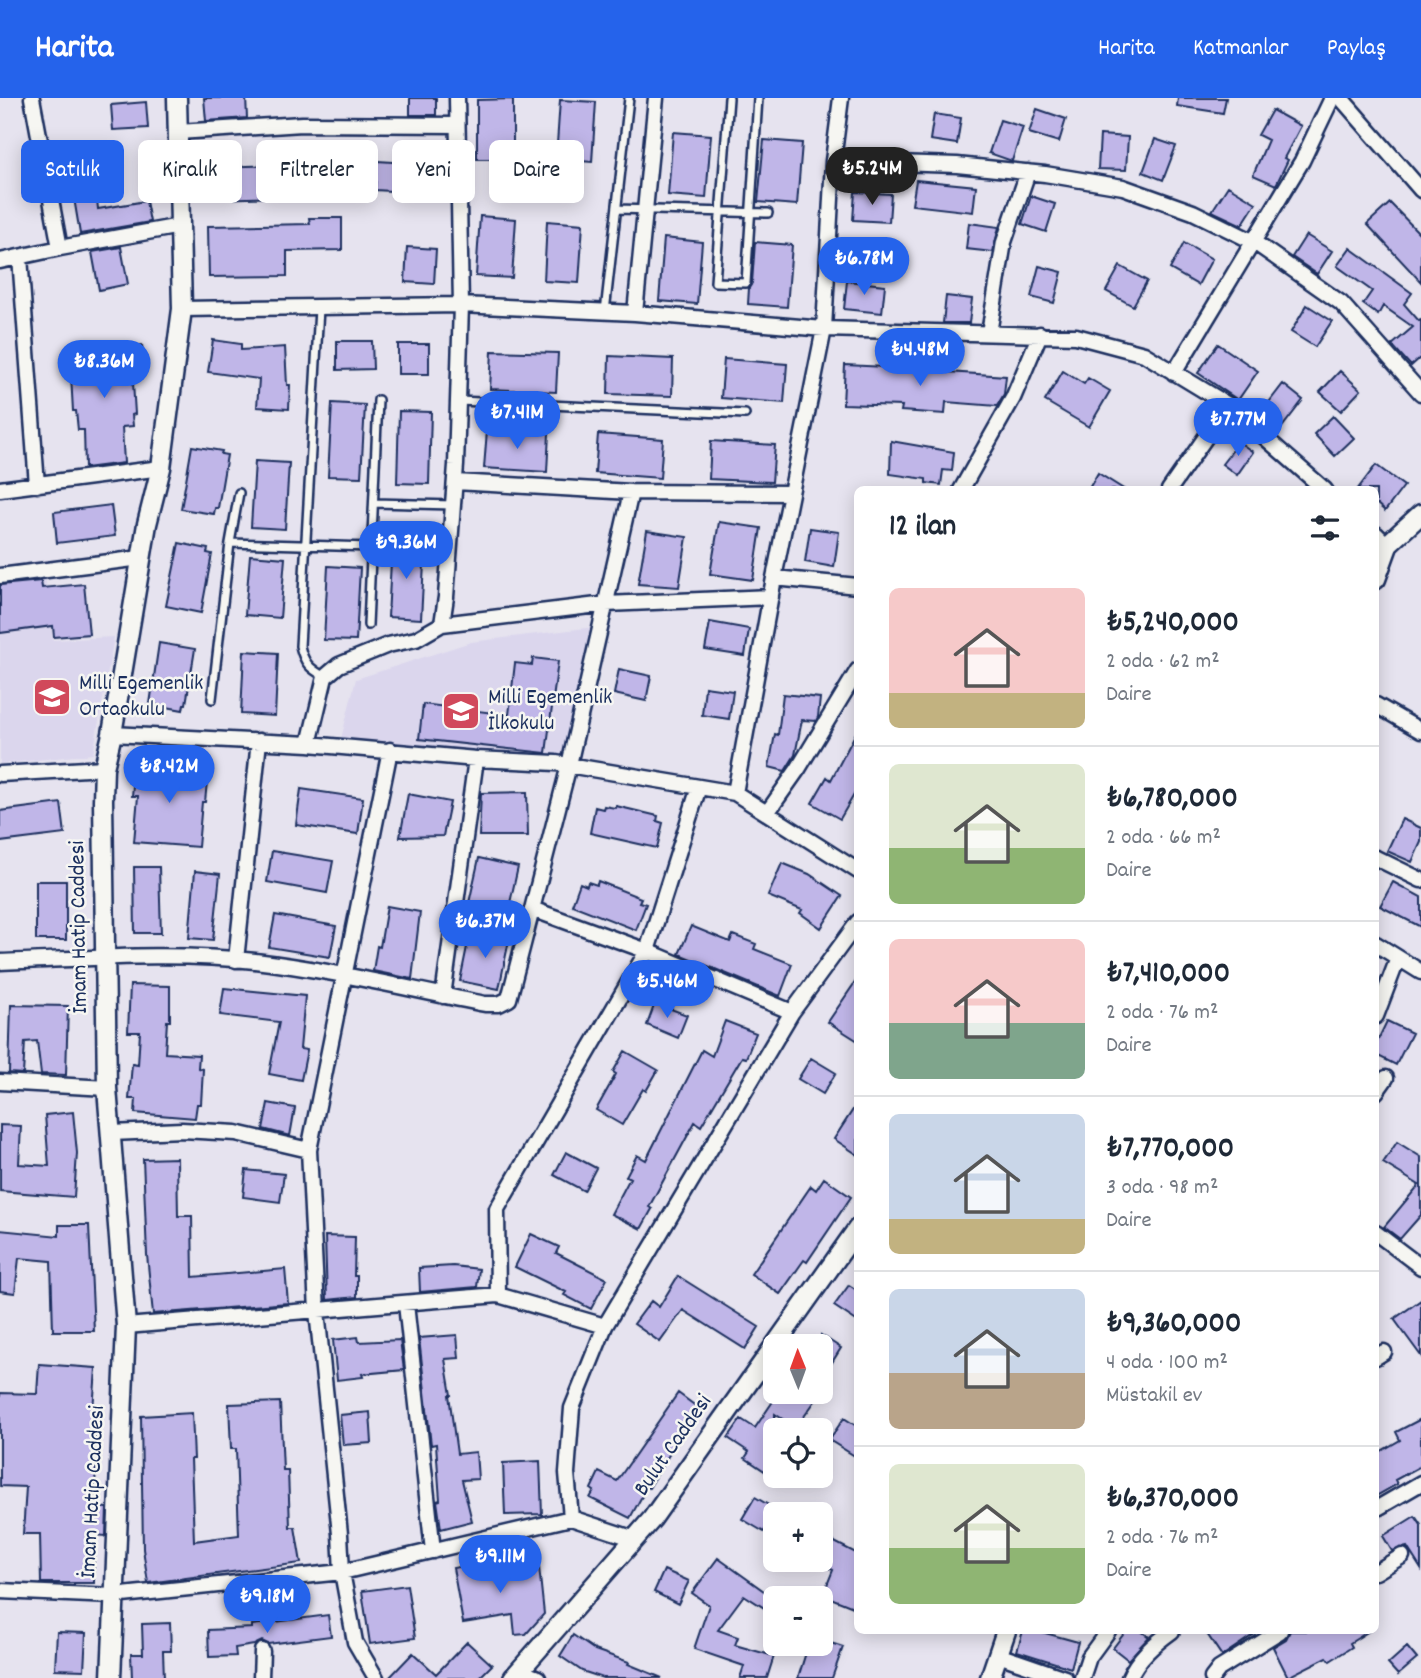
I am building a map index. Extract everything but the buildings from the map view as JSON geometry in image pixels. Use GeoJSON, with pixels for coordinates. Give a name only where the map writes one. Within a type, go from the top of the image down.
{"type":"FeatureCollection","features":[{"type":"Feature","properties":{"kind":"street"},"geometry":{"type":"LineString","coordinates":[[32,98],[60,248]]}},
{"type":"Feature","properties":{"kind":"street","name":"İmam Hatip Caddesi"},"geometry":{"type":"LineString","coordinates":[[111,1678],[126,1326],[107,1088],[104,768],[141,558],[161,468],[181,309],[177,98]]}},
{"type":"Feature","properties":{"kind":"street"},"geometry":{"type":"LineString","coordinates":[[442,624],[455,482],[461,305],[457,98]]}},
{"type":"Feature","properties":{"kind":"street"},"geometry":{"type":"LineString","coordinates":[[635,313],[656,98]]}},
{"type":"Feature","properties":{"kind":"street"},"geometry":{"type":"LineString","coordinates":[[734,793],[824,329],[833,161],[841,98]]}},
{"type":"Feature","properties":{"kind":"street"},"geometry":{"type":"LineString","coordinates":[[1174,373],[1302,161],[1332,98]]}},
{"type":"Feature","properties":{"kind":"street"},"geometry":{"type":"LineString","coordinates":[[1341,98],[1421,190]]}},
{"type":"Feature","properties":{"kind":"street"},"geometry":{"type":"LineString","coordinates":[[178,132],[302,124],[457,125]]}},
{"type":"Feature","properties":{"kind":"street"},"geometry":{"type":"LineString","coordinates":[[833,161],[957,165],[1028,172],[1123,187],[1193,212],[1254,242],[1341,303],[1421,393]]}},
{"type":"Feature","properties":{"kind":"street"},"geometry":{"type":"LineString","coordinates":[[989,333],[1004,242],[1028,172]]}},
{"type":"Feature","properties":{"kind":"street"},"geometry":{"type":"LineString","coordinates":[[0,261],[180,226]]}},
{"type":"Feature","properties":{"kind":"street"},"geometry":{"type":"LineString","coordinates":[[20,257],[37,485]]}},
{"type":"Feature","properties":{"kind":"street"},"geometry":{"type":"LineString","coordinates":[[181,309],[461,305],[635,313],[824,329],[1076,336],[1144,354],[1228,405],[1320,486]]}},
{"type":"Feature","properties":{"kind":"street"},"geometry":{"type":"LineString","coordinates":[[963,486],[1013,398],[1040,334]]}},
{"type":"Feature","properties":{"kind":"street"},"geometry":{"type":"LineString","coordinates":[[1172,486],[1228,405]]}},
{"type":"Feature","properties":{"kind":"street"},"geometry":{"type":"LineString","coordinates":[[0,489],[161,468]]}},
{"type":"Feature","properties":{"kind":"street"},"geometry":{"type":"LineString","coordinates":[[455,482],[631,492],[791,493]]}},
{"type":"Feature","properties":{"kind":"street"},"geometry":{"type":"LineString","coordinates":[[0,962],[176,957],[236,960],[346,976],[485,1004],[499,1004],[509,999],[569,765],[631,492]]}},
{"type":"Feature","properties":{"kind":"street"},"geometry":{"type":"LineString","coordinates":[[1380,545],[1421,514]]}},
{"type":"Feature","properties":{"kind":"street"},"geometry":{"type":"LineString","coordinates":[[0,576],[141,558]]}},
{"type":"Feature","properties":{"kind":"street"},"geometry":{"type":"LineString","coordinates":[[774,578],[854,586]]}},
{"type":"Feature","properties":{"kind":"street"},"geometry":{"type":"LineString","coordinates":[[309,744],[325,677],[339,665],[388,645],[416,639],[442,624],[606,604],[771,597]]}},
{"type":"Feature","properties":{"kind":"street"},"geometry":{"type":"LineString","coordinates":[[767,813],[798,769],[854,677]]}},
{"type":"Feature","properties":{"kind":"street"},"geometry":{"type":"LineString","coordinates":[[1379,707],[1421,731]]}},
{"type":"Feature","properties":{"kind":"street"},"geometry":{"type":"LineString","coordinates":[[112,734],[309,744],[569,765],[734,793],[854,868]]}},
{"type":"Feature","properties":{"kind":"street"},"geometry":{"type":"LineString","coordinates":[[236,960],[259,741]]}},
{"type":"Feature","properties":{"kind":"street"},"geometry":{"type":"LineString","coordinates":[[376,1678],[355,1642],[342,1572],[317,1311],[309,1150],[390,750]]}},
{"type":"Feature","properties":{"kind":"street"},"geometry":{"type":"LineString","coordinates":[[443,996],[476,759]]}},
{"type":"Feature","properties":{"kind":"street"},"geometry":{"type":"LineString","coordinates":[[0,774],[104,768]]}},
{"type":"Feature","properties":{"kind":"street"},"geometry":{"type":"LineString","coordinates":[[498,1295],[497,1209],[647,951],[699,787]]}},
{"type":"Feature","properties":{"kind":"street"},"geometry":{"type":"LineString","coordinates":[[1379,859],[1421,880]]}},
{"type":"Feature","properties":{"kind":"street"},"geometry":{"type":"LineString","coordinates":[[532,909],[647,951],[792,1012]]}},
{"type":"Feature","properties":{"kind":"street"},"geometry":{"type":"LineString","coordinates":[[571,1518],[567,1473],[572,1408],[605,1326],[792,1012],[854,927]]}},
{"type":"Feature","properties":{"kind":"street"},"geometry":{"type":"LineString","coordinates":[[1379,946],[1421,972]]}},
{"type":"Feature","properties":{"kind":"street"},"geometry":{"type":"LineString","coordinates":[[1379,1008],[1398,957]]}},
{"type":"Feature","properties":{"kind":"street"},"geometry":{"type":"LineString","coordinates":[[1379,1088],[1386,1078]]}},
{"type":"Feature","properties":{"kind":"street"},"geometry":{"type":"LineString","coordinates":[[0,1082],[107,1088]]}},
{"type":"Feature","properties":{"kind":"street"},"geometry":{"type":"LineString","coordinates":[[111,1133],[182,1130],[236,1133],[309,1150]]}},
{"type":"Feature","properties":{"kind":"street","name":"Bulut Caddesi"},"geometry":{"type":"LineString","coordinates":[[516,1675],[635,1539],[854,1234]]}},
{"type":"Feature","properties":{"kind":"street"},"geometry":{"type":"LineString","coordinates":[[1379,1235],[1421,1266]]}},
{"type":"Feature","properties":{"kind":"street"},"geometry":{"type":"LineString","coordinates":[[126,1326],[498,1295],[605,1326]]}},
{"type":"Feature","properties":{"kind":"street"},"geometry":{"type":"LineString","coordinates":[[406,1304],[433,1551]]}},
{"type":"Feature","properties":{"kind":"street"},"geometry":{"type":"LineString","coordinates":[[1379,1507],[1421,1483]]}},
{"type":"Feature","properties":{"kind":"street"},"geometry":{"type":"LineString","coordinates":[[0,1591],[113,1595],[342,1572],[571,1518],[635,1539]]}},
{"type":"Feature","properties":{"kind":"street"},"geometry":{"type":"LineString","coordinates":[[1379,1570],[1402,1556]]}},
{"type":"Feature","properties":{"kind":"street"},"geometry":{"type":"LineString","coordinates":[[990,1678],[1005,1634]]}},
{"type":"Feature","properties":{"kind":"street"},"geometry":{"type":"LineString","coordinates":[[1082,1678],[1089,1657],[1106,1634]]}},
{"type":"Feature","properties":{"kind":"street"},"geometry":{"type":"LineString","coordinates":[[1129,1678],[1135,1665],[1154,1644],[1168,1634]]}},
{"type":"Feature","properties":{"kind":"street"},"geometry":{"type":"LineString","coordinates":[[1212,1678],[1219,1668],[1275,1634]]}},
{"type":"Feature","properties":{"kind":"street"},"geometry":{"type":"LineString","coordinates":[[261,1678],[262,1651]]}},
{"type":"Feature","properties":{"kind":"street"},"geometry":{"type":"LineString","coordinates":[[998,1655],[1065,1678]]}},
{"type":"Feature","properties":{"kind":"street"},"geometry":{"type":"LineString","coordinates":[[516,1675],[538,1678]]}},
{"type":"Feature","properties":{"kind":"lane"},"geometry":{"type":"LineString","coordinates":[[605,312],[629,98]]}},
{"type":"Feature","properties":{"kind":"lane"},"geometry":{"type":"LineString","coordinates":[[729,98],[715,282],[746,283],[758,98]]}},
{"type":"Feature","properties":{"kind":"lane"},"geometry":{"type":"LineString","coordinates":[[617,209],[768,213]]}},
{"type":"Feature","properties":{"kind":"lane"},"geometry":{"type":"LineString","coordinates":[[319,307],[300,646],[303,660],[308,667],[325,677]]}},
{"type":"Feature","properties":{"kind":"lane"},"geometry":{"type":"LineString","coordinates":[[368,625],[378,400]]}},
{"type":"Feature","properties":{"kind":"lane"},"geometry":{"type":"LineString","coordinates":[[458,401],[745,414]]}},
{"type":"Feature","properties":{"kind":"lane"},"geometry":{"type":"LineString","coordinates":[[212,699],[230,543],[239,494]]}},
{"type":"Feature","properties":{"kind":"lane"},"geometry":{"type":"LineString","coordinates":[[375,503],[453,505]]}},
{"type":"Feature","properties":{"kind":"lane"},"geometry":{"type":"LineString","coordinates":[[230,543],[372,547]]}},
{"type":"Feature","properties":{"kind":"shaded area","name":"Milli Egemenlik Ortaokulu"},"geometry":{"type":"Polygon","coordinates":[[[45,575],[53,640],[114,637],[93,754],[0,764],[0,579],[45,575]]]}},
{"type":"Feature","properties":{"kind":"shaded area","name":"Milli Egemenlik İlkokulu"},"geometry":{"type":"Polygon","coordinates":[[[594,627],[563,762],[340,743],[356,679],[471,642],[594,627]]]}},
{"type":"Feature","properties":{"kind":"place","name":"Milli Egemenlik Ortaokulu"},"geometry":{"type":"Point","coordinates":[52,697]}},
{"type":"Feature","properties":{"kind":"place","name":"Milli Egemenlik İlkokulu"},"geometry":{"type":"Point","coordinates":[461,711]}}]}
